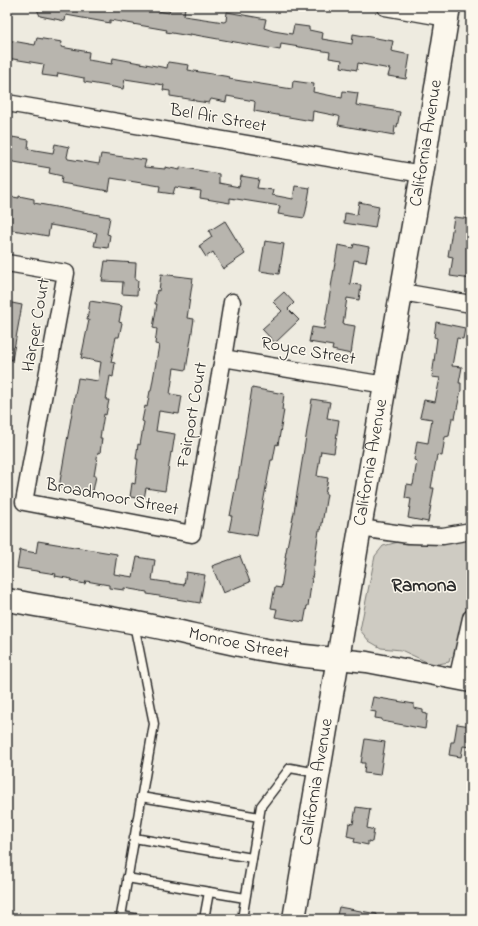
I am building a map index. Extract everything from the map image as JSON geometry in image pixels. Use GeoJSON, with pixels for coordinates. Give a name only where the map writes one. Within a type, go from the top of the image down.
{"type":"FeatureCollection","features":[{"type":"Feature","properties":{"kind":"main road","name":"California Avenue"},"geometry":{"type":"LineString","coordinates":[[294,919],[360,528],[402,292],[448,12]]}},
{"type":"Feature","properties":{"kind":"main road","name":"Monroe Street"},"geometry":{"type":"LineString","coordinates":[[7,601],[133,623],[214,640],[304,656],[338,659]]}},
{"type":"Feature","properties":{"kind":"street"},"geometry":{"type":"LineString","coordinates":[[385,7],[448,12]]}},
{"type":"Feature","properties":{"kind":"street","name":"Bel Air Street"},"geometry":{"type":"LineString","coordinates":[[7,103],[422,174]]}},
{"type":"Feature","properties":{"kind":"street","name":"Harper Court"},"geometry":{"type":"LineString","coordinates":[[7,263],[66,273],[24,502]]}},
{"type":"Feature","properties":{"kind":"street"},"geometry":{"type":"LineString","coordinates":[[402,292],[471,304]]}},
{"type":"Feature","properties":{"kind":"street","name":"Fairport Court"},"geometry":{"type":"LineString","coordinates":[[192,534],[224,358],[232,302]]}},
{"type":"Feature","properties":{"kind":"street","name":"Royce Street"},"geometry":{"type":"LineString","coordinates":[[224,358],[385,385]]}},
{"type":"Feature","properties":{"kind":"street","name":"Broadmoor Street"},"geometry":{"type":"LineString","coordinates":[[24,502],[192,534]]}},
{"type":"Feature","properties":{"kind":"street"},"geometry":{"type":"LineString","coordinates":[[360,528],[409,535],[443,536],[471,531]]}},
{"type":"Feature","properties":{"kind":"street"},"geometry":{"type":"LineString","coordinates":[[464,681],[471,618]]}},
{"type":"Feature","properties":{"kind":"street","name":"Monroe Street"},"geometry":{"type":"LineString","coordinates":[[338,659],[367,662],[464,681]]}},
{"type":"Feature","properties":{"kind":"lane"},"geometry":{"type":"LineString","coordinates":[[133,623],[154,724],[121,916],[140,919]]}},
{"type":"Feature","properties":{"kind":"lane"},"geometry":{"type":"LineString","coordinates":[[242,919],[261,806],[290,768],[319,773]]}},
{"type":"Feature","properties":{"kind":"lane"},"geometry":{"type":"LineString","coordinates":[[141,797],[259,817]]}},
{"type":"Feature","properties":{"kind":"lane"},"geometry":{"type":"LineString","coordinates":[[134,838],[252,858]]}},
{"type":"Feature","properties":{"kind":"lane"},"geometry":{"type":"LineString","coordinates":[[127,878],[245,898]]}},
{"type":"Feature","properties":{"kind":"lane"},"geometry":{"type":"LineString","coordinates":[[204,919],[209,892]]}},
{"type":"Feature","properties":{"kind":"shaded area"},"geometry":{"type":"Polygon","coordinates":[[[471,537],[471,557],[468,558],[471,562],[471,603],[455,655],[450,658],[449,662],[433,665],[401,650],[381,648],[369,641],[360,630],[375,556],[383,546],[398,542],[439,543],[471,537]]]}},
{"type":"Feature","properties":{"kind":"building"},"geometry":{"type":"Polygon","coordinates":[[[36,7],[136,7],[169,13],[170,7],[185,7],[184,16],[224,22],[226,21],[227,12],[266,19],[264,28],[273,31],[292,34],[294,25],[309,27],[309,30],[323,33],[322,39],[352,44],[353,34],[393,41],[391,51],[410,55],[406,79],[388,76],[390,69],[358,63],[357,70],[341,67],[342,60],[329,58],[330,52],[281,44],[280,50],[190,34],[190,36],[166,32],[167,30],[110,20],[110,23],[66,15],[65,21],[40,16],[36,7]]]}},
{"type":"Feature","properties":{"kind":"building"},"geometry":{"type":"Polygon","coordinates":[[[37,38],[62,42],[61,47],[89,52],[88,60],[112,64],[113,58],[167,68],[168,62],[189,65],[188,70],[230,77],[229,79],[292,89],[293,81],[314,84],[313,92],[342,98],[343,91],[358,93],[356,105],[400,112],[397,127],[395,126],[394,135],[338,125],[340,117],[313,111],[312,121],[254,111],[254,101],[227,96],[226,102],[211,99],[209,103],[170,96],[170,91],[163,90],[164,85],[125,79],[123,89],[84,82],[84,78],[58,73],[57,77],[42,75],[43,64],[7,58],[7,40],[35,45],[37,38]]]}},
{"type":"Feature","properties":{"kind":"building"},"geometry":{"type":"Polygon","coordinates":[[[12,137],[29,140],[29,149],[53,153],[55,144],[69,147],[68,159],[99,164],[101,154],[146,160],[144,167],[165,169],[165,167],[180,170],[180,167],[219,174],[219,183],[239,187],[241,176],[259,179],[257,188],[273,190],[272,195],[293,199],[295,186],[310,188],[306,211],[304,218],[278,214],[280,206],[230,198],[230,203],[200,198],[201,191],[175,187],[173,194],[159,192],[160,186],[111,178],[109,191],[61,183],[62,176],[49,173],[50,168],[8,161],[12,137]]]}},
{"type":"Feature","properties":{"kind":"building"},"geometry":{"type":"Polygon","coordinates":[[[7,196],[19,198],[19,196],[34,199],[34,203],[110,217],[107,234],[110,235],[108,248],[94,246],[97,233],[50,225],[48,236],[7,229],[7,196]]]}},
{"type":"Feature","properties":{"kind":"building"},"geometry":{"type":"Polygon","coordinates":[[[359,202],[379,206],[375,228],[344,223],[345,213],[357,215],[359,202]]]}},
{"type":"Feature","properties":{"kind":"building"},"geometry":{"type":"Polygon","coordinates":[[[454,217],[471,219],[471,279],[450,276],[453,257],[448,256],[454,217]]]}},
{"type":"Feature","properties":{"kind":"building"},"geometry":{"type":"Polygon","coordinates":[[[225,221],[245,254],[223,269],[213,252],[206,257],[199,246],[212,237],[209,231],[225,221]]]}},
{"type":"Feature","properties":{"kind":"building"},"geometry":{"type":"Polygon","coordinates":[[[265,241],[284,244],[279,274],[260,271],[265,241]]]}},
{"type":"Feature","properties":{"kind":"building"},"geometry":{"type":"Polygon","coordinates":[[[354,244],[369,247],[366,262],[354,260],[350,284],[361,285],[359,300],[347,298],[343,324],[355,326],[351,354],[332,350],[333,346],[309,342],[312,327],[324,329],[338,245],[353,248],[354,244]]]}},
{"type":"Feature","properties":{"kind":"building"},"geometry":{"type":"Polygon","coordinates":[[[105,261],[136,263],[135,280],[138,280],[137,295],[122,294],[123,282],[102,281],[105,261]]]}},
{"type":"Feature","properties":{"kind":"building"},"geometry":{"type":"Polygon","coordinates":[[[161,274],[193,278],[187,318],[194,319],[186,370],[174,368],[170,394],[182,396],[179,414],[159,411],[156,431],[175,434],[165,491],[146,488],[144,499],[130,497],[132,483],[135,484],[138,444],[140,445],[144,422],[142,421],[145,406],[147,407],[151,391],[159,345],[155,344],[157,329],[153,328],[157,304],[155,304],[157,290],[159,291],[161,274]]]}},
{"type":"Feature","properties":{"kind":"building"},"geometry":{"type":"Polygon","coordinates":[[[284,292],[294,303],[288,309],[299,320],[275,343],[262,329],[282,311],[273,302],[284,292]]]}},
{"type":"Feature","properties":{"kind":"building"},"geometry":{"type":"Polygon","coordinates":[[[90,301],[122,306],[119,322],[122,323],[119,337],[116,337],[111,362],[115,363],[113,377],[110,376],[106,400],[109,400],[106,415],[104,414],[100,438],[102,438],[100,453],[98,452],[93,491],[59,487],[78,378],[98,381],[101,362],[81,358],[89,320],[87,320],[90,301]]]}},
{"type":"Feature","properties":{"kind":"building"},"geometry":{"type":"Polygon","coordinates":[[[7,302],[22,305],[12,360],[7,359],[7,302]]]}},
{"type":"Feature","properties":{"kind":"building"},"geometry":{"type":"Polygon","coordinates":[[[436,322],[465,328],[463,339],[457,338],[452,366],[462,367],[459,383],[461,383],[461,390],[455,418],[452,418],[449,436],[445,437],[442,456],[437,455],[431,488],[434,488],[428,522],[408,518],[411,499],[405,498],[407,484],[413,485],[417,461],[414,460],[417,441],[428,443],[432,419],[420,417],[424,400],[435,402],[440,378],[432,377],[437,338],[434,337],[436,322]]]}},
{"type":"Feature","properties":{"kind":"building"},"geometry":{"type":"Polygon","coordinates":[[[252,388],[284,394],[282,410],[284,410],[278,445],[276,444],[273,460],[271,460],[257,536],[229,531],[232,516],[230,516],[238,479],[252,388]]]}},
{"type":"Feature","properties":{"kind":"building"},"geometry":{"type":"Polygon","coordinates":[[[312,399],[330,402],[327,418],[339,420],[334,453],[321,451],[317,476],[328,478],[325,494],[327,494],[321,530],[319,530],[308,606],[304,622],[275,617],[277,609],[271,608],[275,587],[281,588],[312,399]]]}},
{"type":"Feature","properties":{"kind":"building"},"geometry":{"type":"Polygon","coordinates":[[[38,541],[117,554],[114,574],[133,577],[137,557],[155,560],[152,580],[184,585],[186,572],[205,575],[200,603],[147,594],[147,592],[124,588],[124,590],[109,588],[109,585],[86,581],[85,584],[71,581],[72,579],[55,576],[56,574],[17,568],[20,550],[36,553],[38,541]]]}},
{"type":"Feature","properties":{"kind":"building"},"geometry":{"type":"Polygon","coordinates":[[[240,556],[250,582],[223,593],[212,566],[240,556]]]}},
{"type":"Feature","properties":{"kind":"building"},"geometry":{"type":"Polygon","coordinates":[[[373,697],[414,704],[414,708],[423,710],[423,713],[427,714],[425,729],[382,721],[382,719],[375,718],[376,712],[370,711],[373,697]]]}},
{"type":"Feature","properties":{"kind":"building"},"geometry":{"type":"Polygon","coordinates":[[[457,724],[471,726],[471,747],[463,746],[461,757],[449,755],[451,742],[454,742],[457,724]]]}},
{"type":"Feature","properties":{"kind":"building"},"geometry":{"type":"Polygon","coordinates":[[[365,739],[385,742],[380,775],[364,773],[365,763],[361,763],[365,739]]]}},
{"type":"Feature","properties":{"kind":"building"},"geometry":{"type":"Polygon","coordinates":[[[356,807],[370,809],[367,828],[374,830],[372,842],[368,841],[368,845],[354,842],[355,838],[347,836],[349,823],[353,824],[356,807]]]}},
{"type":"Feature","properties":{"kind":"building"},"geometry":{"type":"Polygon","coordinates":[[[339,907],[377,914],[376,919],[336,919],[339,907]]]}},
{"type":"Feature","properties":{"kind":"district","name":"Ramona"},"geometry":{"type":"Point","coordinates":[424,586]}}]}
